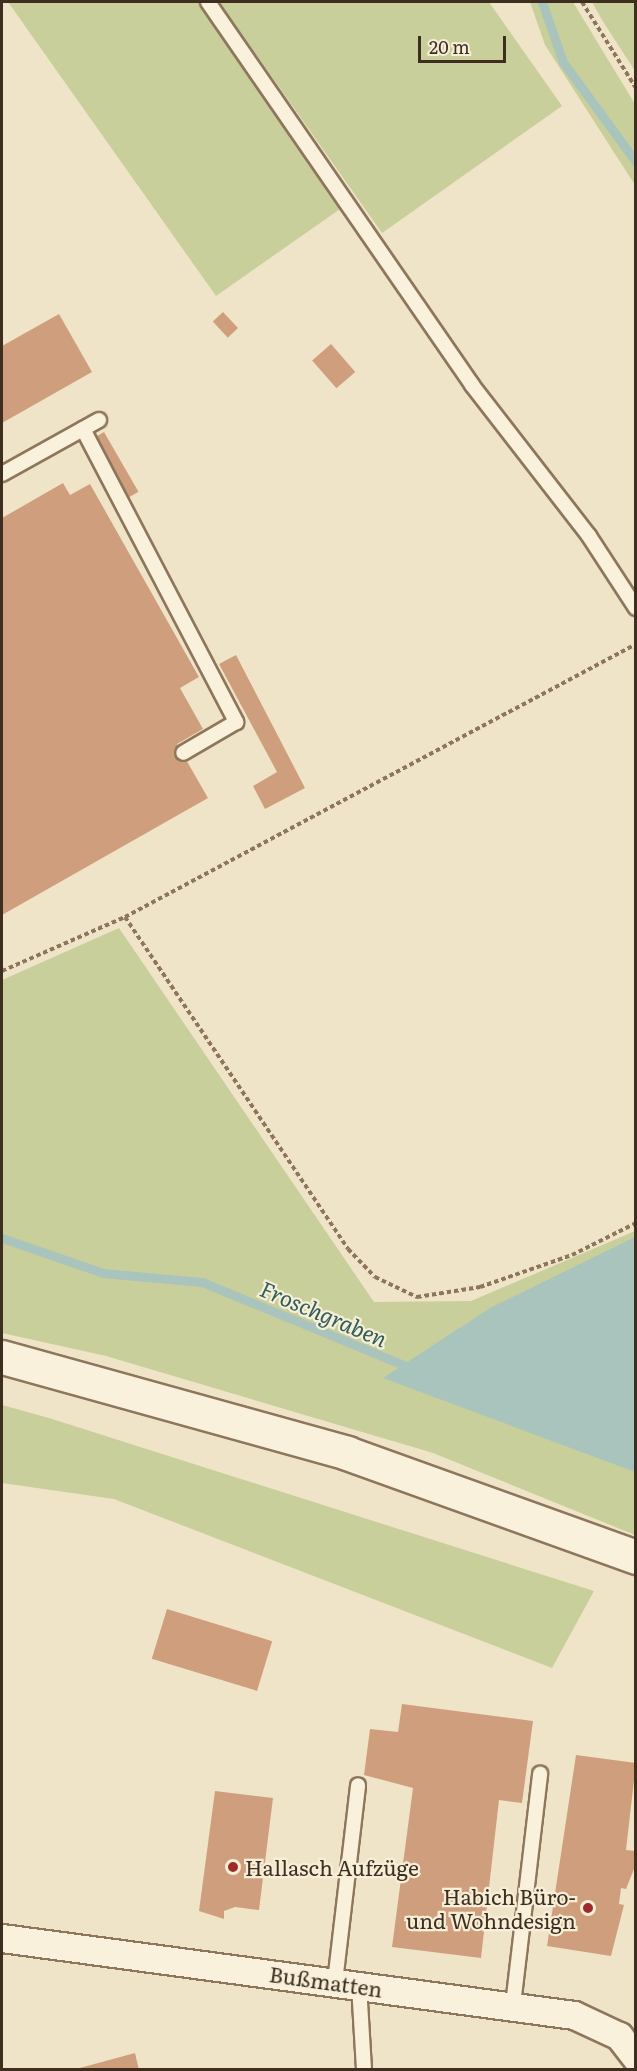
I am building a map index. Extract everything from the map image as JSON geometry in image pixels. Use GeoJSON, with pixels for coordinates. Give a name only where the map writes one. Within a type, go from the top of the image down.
{"type":"FeatureCollection","features":[{"type":"Feature","properties":{"kind":"main road"},"geometry":{"type":"LineString","coordinates":[[2,1358],[347,1453],[636,1557]]}},
{"type":"Feature","properties":{"kind":"street","name":"Bußmatten"},"geometry":{"type":"LineString","coordinates":[[2,1938],[513,2005],[594,2022],[619,2036],[635,2057]]}},
{"type":"Feature","properties":{"kind":"lane"},"geometry":{"type":"LineString","coordinates":[[208,2],[472,385],[589,536],[636,608]]}},
{"type":"Feature","properties":{"kind":"lane"},"geometry":{"type":"LineString","coordinates":[[2,474],[99,420]]}},
{"type":"Feature","properties":{"kind":"lane"},"geometry":{"type":"LineString","coordinates":[[83,429],[236,722],[183,753]]}},
{"type":"Feature","properties":{"kind":"lane"},"geometry":{"type":"LineString","coordinates":[[513,2005],[540,1774]]}},
{"type":"Feature","properties":{"kind":"lane"},"geometry":{"type":"LineString","coordinates":[[358,1785],[347,1984],[364,2070]]}},
{"type":"Feature","properties":{"kind":"path"},"geometry":{"type":"LineString","coordinates":[[582,2],[636,88]]}},
{"type":"Feature","properties":{"kind":"path"},"geometry":{"type":"LineString","coordinates":[[2,971],[125,917],[636,644]]}},
{"type":"Feature","properties":{"kind":"path"},"geometry":{"type":"LineString","coordinates":[[125,917],[348,1249],[375,1277],[417,1297],[480,1287],[572,1255],[636,1222]]}},
{"type":"Feature","properties":{"kind":"green space"},"geometry":{"type":"Polygon","coordinates":[[[8,2],[198,2],[343,207],[216,296],[8,2]]]}},
{"type":"Feature","properties":{"kind":"green space"},"geometry":{"type":"Polygon","coordinates":[[[219,2],[489,2],[562,106],[382,233],[219,2]]]}},
{"type":"Feature","properties":{"kind":"green space"},"geometry":{"type":"Polygon","coordinates":[[[530,2],[573,2],[635,104],[635,185],[545,45],[530,2]]]}},
{"type":"Feature","properties":{"kind":"green space"},"geometry":{"type":"Polygon","coordinates":[[[592,2],[635,2],[635,71],[602,20],[592,2]]]}},
{"type":"Feature","properties":{"kind":"green space"},"geometry":{"type":"Polygon","coordinates":[[[119,928],[374,1302],[471,1301],[635,1231],[635,1535],[433,1453],[106,1356],[2,1333],[2,980],[119,928]]]}},
{"type":"Feature","properties":{"kind":"green space"},"geometry":{"type":"Polygon","coordinates":[[[2,1405],[594,1591],[552,1668],[114,1499],[2,1483],[2,1405]]]}},
{"type":"Feature","properties":{"kind":"water"},"geometry":{"type":"Polygon","coordinates":[[[635,1237],[635,1472],[383,1378],[490,1308],[635,1237]]]}},
{"type":"Feature","properties":{"kind":"building"},"geometry":{"type":"Polygon","coordinates":[[[223,312],[238,328],[228,338],[213,322],[223,312]]]}},
{"type":"Feature","properties":{"kind":"building"},"geometry":{"type":"Polygon","coordinates":[[[59,314],[92,372],[2,423],[2,346],[59,314]]]}},
{"type":"Feature","properties":{"kind":"building"},"geometry":{"type":"Polygon","coordinates":[[[331,344],[355,372],[336,388],[312,360],[331,344]]]}},
{"type":"Feature","properties":{"kind":"building"},"geometry":{"type":"Polygon","coordinates":[[[104,432],[138,492],[127,498],[93,439],[104,432]]]}},
{"type":"Feature","properties":{"kind":"building"},"geometry":{"type":"Polygon","coordinates":[[[63,483],[70,495],[90,484],[199,677],[180,688],[203,729],[177,744],[208,798],[2,915],[2,518],[63,483]]]}},
{"type":"Feature","properties":{"kind":"building"},"geometry":{"type":"Polygon","coordinates":[[[236,655],[305,788],[265,809],[253,786],[277,772],[219,664],[236,655]]]}},
{"type":"Feature","properties":{"kind":"building"},"geometry":{"type":"Polygon","coordinates":[[[167,1609],[272,1641],[257,1691],[152,1659],[167,1609]]]}},
{"type":"Feature","properties":{"kind":"building"},"geometry":{"type":"Polygon","coordinates":[[[402,1704],[533,1721],[522,1803],[499,1800],[481,1958],[392,1947],[413,1788],[364,1775],[370,1729],[398,1732],[402,1704]]]}},
{"type":"Feature","properties":{"kind":"building"},"geometry":{"type":"Polygon","coordinates":[[[576,1755],[636,1763],[626,1850],[636,1851],[636,1864],[626,1889],[621,1888],[619,1904],[624,1905],[611,1956],[547,1946],[576,1755]]]}},
{"type":"Feature","properties":{"kind":"building"},"geometry":{"type":"Polygon","coordinates":[[[215,1791],[273,1798],[259,1910],[235,1907],[224,1911],[224,1919],[199,1911],[215,1791]]]}},
{"type":"Feature","properties":{"kind":"building"},"geometry":{"type":"Polygon","coordinates":[[[135,2053],[139,2070],[76,2070],[76,2069],[135,2053]]]}},
{"type":"Feature","properties":{"kind":"waterway"},"geometry":{"type":"LineString","coordinates":[[542,2],[563,62],[636,162]]}},
{"type":"Feature","properties":{"kind":"waterway","name":"Froschgraben"},"geometry":{"type":"LineString","coordinates":[[2,1238],[103,1273],[202,1282],[413,1369]]}},
{"type":"Feature","properties":{"kind":"place","name":"Hallasch Aufzüge"},"geometry":{"type":"Point","coordinates":[233,1867]}},
{"type":"Feature","properties":{"kind":"place","name":"Habich Büro- und Wohndesign"},"geometry":{"type":"Point","coordinates":[588,1908]}}]}
